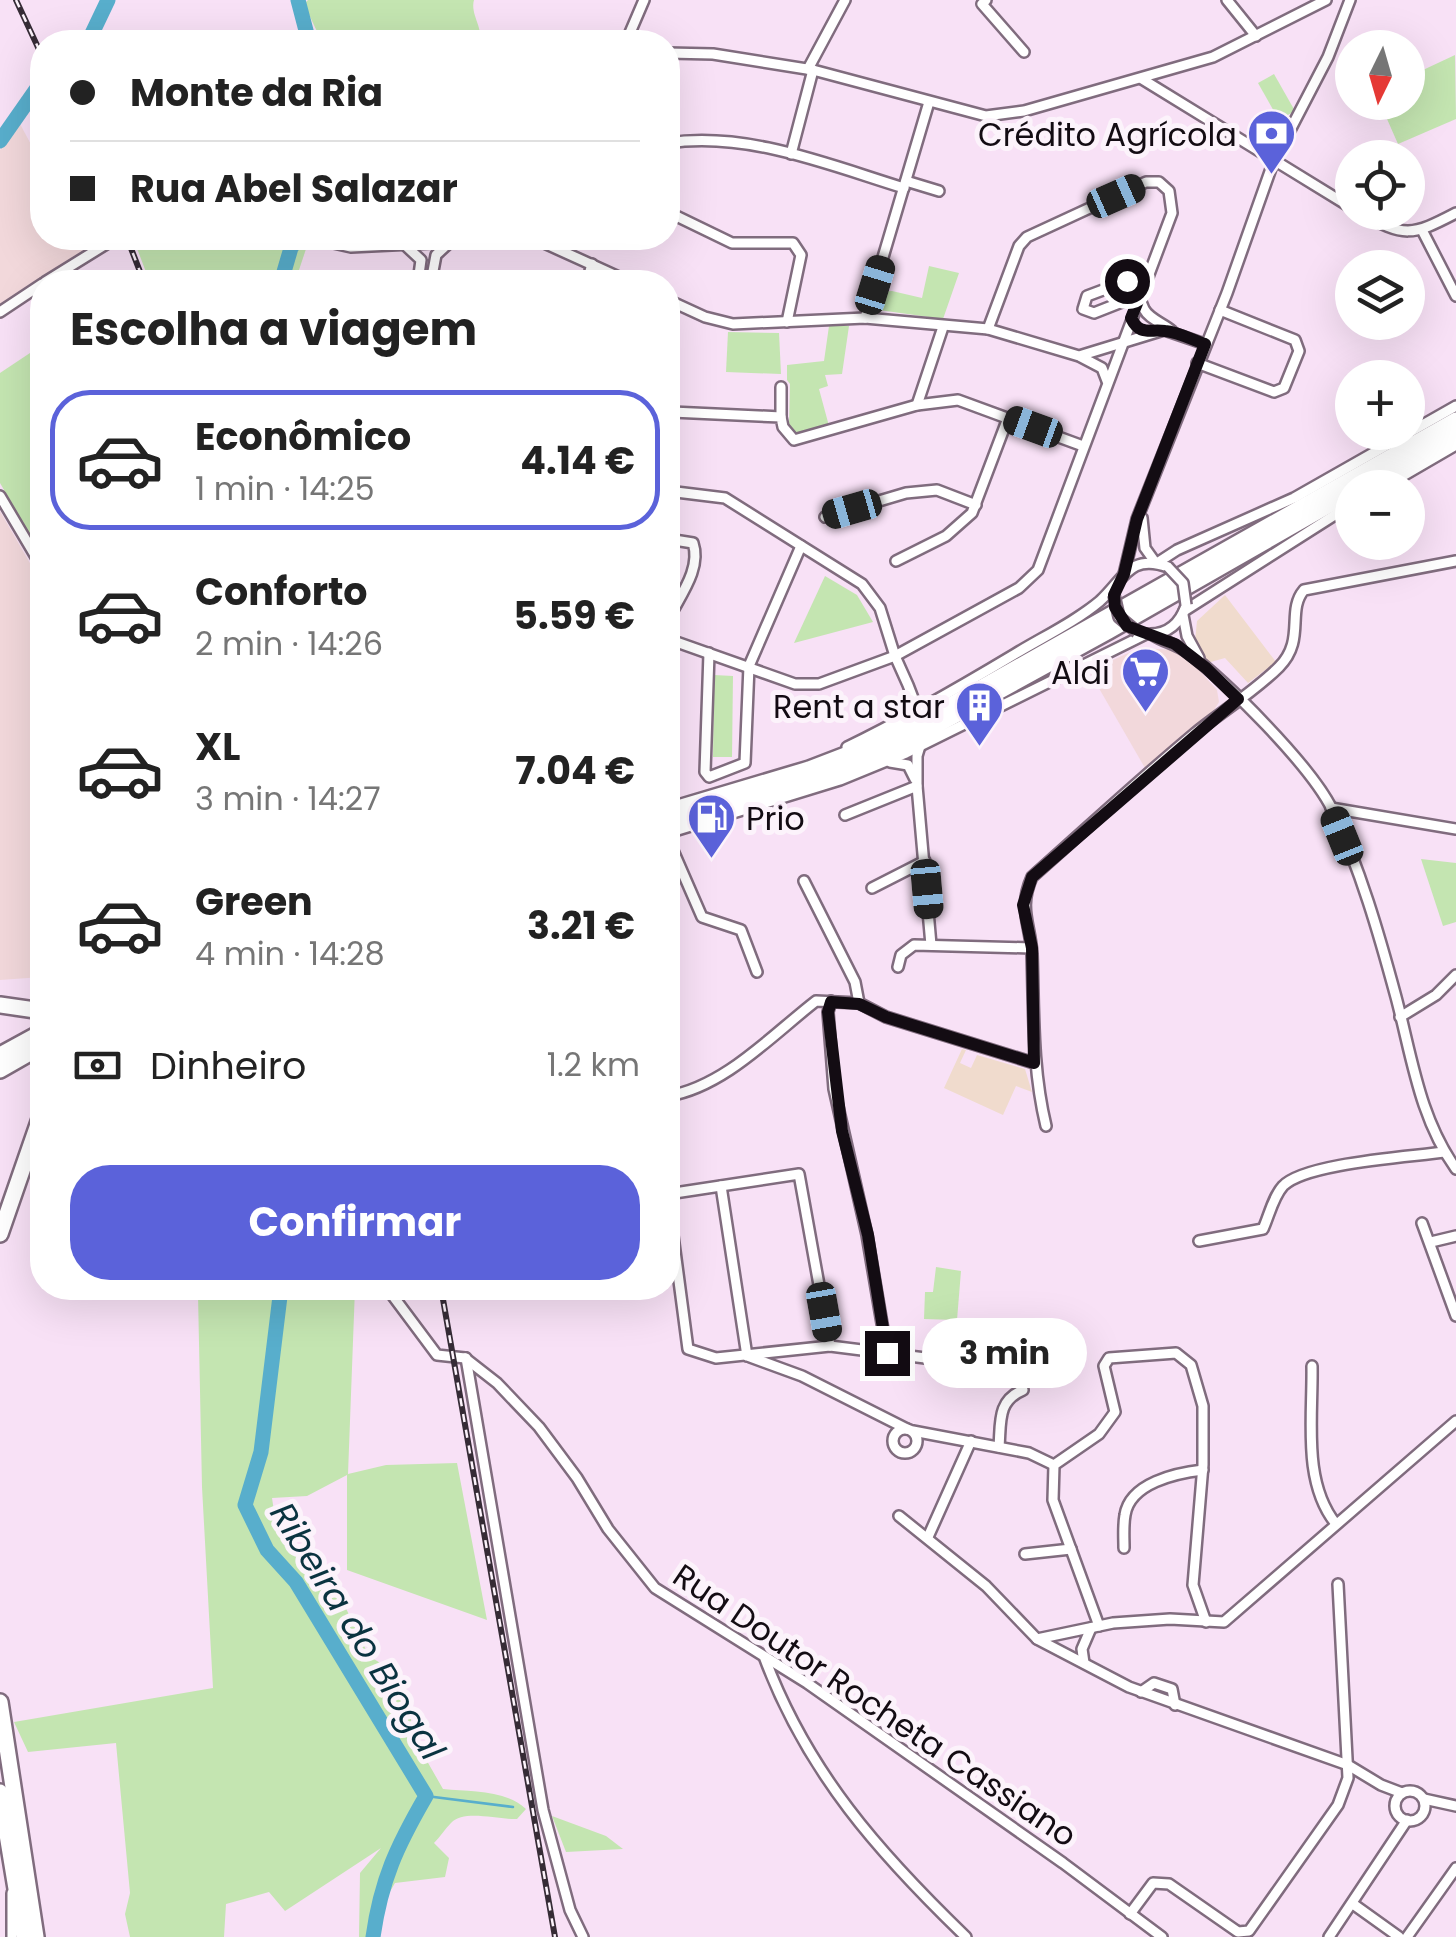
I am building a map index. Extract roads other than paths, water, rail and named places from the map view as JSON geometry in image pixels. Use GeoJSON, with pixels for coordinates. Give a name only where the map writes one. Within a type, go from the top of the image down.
{"type":"FeatureCollection","features":[{"type":"Feature","properties":{"kind":"main road"},"geometry":{"type":"LineString","coordinates":[[680,807],[809,769],[862,749],[938,712],[1456,420]]}},
{"type":"Feature","properties":{"kind":"main road"},"geometry":{"type":"LineString","coordinates":[[1392,470],[1456,434]]}},
{"type":"Feature","properties":{"kind":"main road"},"geometry":{"type":"LineString","coordinates":[[680,819],[838,770],[921,734],[1335,502]]}},
{"type":"Feature","properties":{"kind":"main road"},"geometry":{"type":"LineString","coordinates":[[0,1005],[30,1009]]}},
{"type":"Feature","properties":{"kind":"main road"},"geometry":{"type":"LineString","coordinates":[[0,1054],[30,1038]]}},
{"type":"Feature","properties":{"kind":"main road"},"geometry":{"type":"LineString","coordinates":[[0,1070],[30,1053]]}},
{"type":"Feature","properties":{"kind":"main road"},"geometry":{"type":"LineString","coordinates":[[0,1234],[30,1148]]}},
{"type":"Feature","properties":{"kind":"main road"},"geometry":{"type":"LineString","coordinates":[[0,1702],[36,1937]]}},
{"type":"Feature","properties":{"kind":"main road"},"geometry":{"type":"LineString","coordinates":[[0,1792],[24,1937]]}},
{"type":"Feature","properties":{"kind":"street"},"geometry":{"type":"LineString","coordinates":[[632,30],[644,0]]}},
{"type":"Feature","properties":{"kind":"street"},"geometry":{"type":"LineString","coordinates":[[791,154],[811,70],[845,0]]}},
{"type":"Feature","properties":{"kind":"street"},"geometry":{"type":"LineString","coordinates":[[986,0],[982,4],[1024,52]]}},
{"type":"Feature","properties":{"kind":"street"},"geometry":{"type":"LineString","coordinates":[[1227,0],[1256,36]]}},
{"type":"Feature","properties":{"kind":"street"},"geometry":{"type":"LineString","coordinates":[[680,53],[713,54],[811,70],[986,116],[1024,111],[1214,57],[1326,0]]}},
{"type":"Feature","properties":{"kind":"street"},"geometry":{"type":"LineString","coordinates":[[1124,574],[1144,501],[1274,162],[1328,57],[1350,0]]}},
{"type":"Feature","properties":{"kind":"street"},"geometry":{"type":"LineString","coordinates":[[1142,80],[1335,198]]}},
{"type":"Feature","properties":{"kind":"street"},"geometry":{"type":"LineString","coordinates":[[865,318],[929,102]]}},
{"type":"Feature","properties":{"kind":"street"},"geometry":{"type":"LineString","coordinates":[[680,141],[695,139],[791,154],[939,191]]}},
{"type":"Feature","properties":{"kind":"street"},"geometry":{"type":"LineString","coordinates":[[680,644],[795,684],[819,684],[895,656],[1019,588],[1038,570],[1135,298],[1172,213],[1169,191],[1159,182],[1146,182],[1027,236],[1019,246],[988,330]]}},
{"type":"Feature","properties":{"kind":"street"},"geometry":{"type":"LineString","coordinates":[[1425,228],[1456,213]]}},
{"type":"Feature","properties":{"kind":"street"},"geometry":{"type":"LineString","coordinates":[[680,218],[722,240],[793,243],[799,248],[801,255],[787,322]]}},
{"type":"Feature","properties":{"kind":"street"},"geometry":{"type":"LineString","coordinates":[[1397,230],[1422,230],[1456,296]]}},
{"type":"Feature","properties":{"kind":"street"},"geometry":{"type":"LineString","coordinates":[[65,270],[97,250]]}},
{"type":"Feature","properties":{"kind":"street"},"geometry":{"type":"LineString","coordinates":[[414,250],[421,260]]}},
{"type":"Feature","properties":{"kind":"street"},"geometry":{"type":"LineString","coordinates":[[420,270],[425,250]]}},
{"type":"Feature","properties":{"kind":"street"},"geometry":{"type":"LineString","coordinates":[[429,250],[434,264]]}},
{"type":"Feature","properties":{"kind":"street"},"geometry":{"type":"LineString","coordinates":[[433,270],[436,255],[442,250]]}},
{"type":"Feature","properties":{"kind":"street"},"geometry":{"type":"LineString","coordinates":[[561,250],[605,270]]}},
{"type":"Feature","properties":{"kind":"street"},"geometry":{"type":"LineString","coordinates":[[590,270],[592,264]]}},
{"type":"Feature","properties":{"kind":"street"},"geometry":{"type":"LineString","coordinates":[[1135,298],[1094,313],[1083,309],[1087,296],[1134,282],[1135,298],[1145,311],[1174,333]]}},
{"type":"Feature","properties":{"kind":"street"},"geometry":{"type":"LineString","coordinates":[[1122,283],[1120,294],[1135,298]]}},
{"type":"Feature","properties":{"kind":"street"},"geometry":{"type":"LineString","coordinates":[[0,312],[30,292]]}},
{"type":"Feature","properties":{"kind":"street"},"geometry":{"type":"LineString","coordinates":[[680,306],[718,322],[865,318],[988,330],[1079,356],[1102,368],[1107,381]]}},
{"type":"Feature","properties":{"kind":"street"},"geometry":{"type":"LineString","coordinates":[[1197,363],[1274,392],[1284,388],[1299,351],[1295,340],[1220,310]]}},
{"type":"Feature","properties":{"kind":"street"},"geometry":{"type":"LineString","coordinates":[[1131,318],[1138,330],[1150,333]]}},
{"type":"Feature","properties":{"kind":"street"},"geometry":{"type":"LineString","coordinates":[[917,405],[944,327]]}},
{"type":"Feature","properties":{"kind":"street"},"geometry":{"type":"LineString","coordinates":[[1079,356],[1164,330],[1205,344]]}},
{"type":"Feature","properties":{"kind":"street"},"geometry":{"type":"LineString","coordinates":[[782,387],[783,427],[794,440],[917,405],[958,400],[1084,446]]}},
{"type":"Feature","properties":{"kind":"street"},"geometry":{"type":"LineString","coordinates":[[685,806],[848,747],[937,702],[1076,618],[1133,566],[1156,562],[1294,498],[1456,406]]}},
{"type":"Feature","properties":{"kind":"street"},"geometry":{"type":"LineString","coordinates":[[680,412],[781,417]]}},
{"type":"Feature","properties":{"kind":"street"},"geometry":{"type":"LineString","coordinates":[[896,560],[946,536],[972,513],[1008,418]]}},
{"type":"Feature","properties":{"kind":"street"},"geometry":{"type":"LineString","coordinates":[[1414,470],[1456,446]]}},
{"type":"Feature","properties":{"kind":"street"},"geometry":{"type":"LineString","coordinates":[[825,517],[906,493],[936,490],[976,504]]}},
{"type":"Feature","properties":{"kind":"street"},"geometry":{"type":"LineString","coordinates":[[680,492],[725,498],[862,584],[880,608],[913,698],[906,717]]}},
{"type":"Feature","properties":{"kind":"street"},"geometry":{"type":"LineString","coordinates":[[0,496],[30,547]]}},
{"type":"Feature","properties":{"kind":"street"},"geometry":{"type":"LineString","coordinates":[[1144,501],[1142,536],[1156,562],[1168,566],[1183,582],[1186,636],[1206,668]]}},
{"type":"Feature","properties":{"kind":"street"},"geometry":{"type":"LineString","coordinates":[[680,832],[794,797],[886,762],[1146,634],[1168,630],[1184,610],[1335,515]]}},
{"type":"Feature","properties":{"kind":"street"},"geometry":{"type":"LineString","coordinates":[[680,541],[696,548],[695,566],[680,596]]}},
{"type":"Feature","properties":{"kind":"street"},"geometry":{"type":"LineString","coordinates":[[709,654],[705,772],[708,777],[745,763],[749,666],[801,546]]}},
{"type":"Feature","properties":{"kind":"street"},"geometry":{"type":"LineString","coordinates":[[1046,1126],[1034,1063],[1032,948],[1023,905],[1032,877],[1238,699],[1277,670],[1289,656],[1295,640],[1298,597],[1304,590],[1456,561]]}},
{"type":"Feature","properties":{"kind":"street"},"geometry":{"type":"LineString","coordinates":[[1117,584],[1114,595],[1120,618],[1146,634],[1175,644],[1206,668],[1305,770],[1331,808],[1365,893],[1416,1088],[1443,1149],[1456,1168]]}},
{"type":"Feature","properties":{"kind":"street"},"geometry":{"type":"LineString","coordinates":[[908,685],[923,701],[937,702]]}},
{"type":"Feature","properties":{"kind":"street"},"geometry":{"type":"LineString","coordinates":[[920,746],[916,756],[917,786],[931,945]]}},
{"type":"Feature","properties":{"kind":"street"},"geometry":{"type":"LineString","coordinates":[[886,762],[908,765],[917,786]]}},
{"type":"Feature","properties":{"kind":"street"},"geometry":{"type":"LineString","coordinates":[[845,815],[917,786]]}},
{"type":"Feature","properties":{"kind":"street"},"geometry":{"type":"LineString","coordinates":[[1331,808],[1456,829]]}},
{"type":"Feature","properties":{"kind":"street"},"geometry":{"type":"LineString","coordinates":[[872,888],[925,861]]}},
{"type":"Feature","properties":{"kind":"street"},"geometry":{"type":"LineString","coordinates":[[680,865],[702,918],[741,930],[758,972]]}},
{"type":"Feature","properties":{"kind":"street"},"geometry":{"type":"LineString","coordinates":[[804,882],[856,982],[859,1004]]}},
{"type":"Feature","properties":{"kind":"street"},"geometry":{"type":"LineString","coordinates":[[898,967],[900,955],[914,945],[1032,948]]}},
{"type":"Feature","properties":{"kind":"street"},"geometry":{"type":"LineString","coordinates":[[1400,1017],[1436,996],[1456,975]]}},
{"type":"Feature","properties":{"kind":"street"},"geometry":{"type":"LineString","coordinates":[[680,1094],[708,1083],[816,1000],[859,1004],[886,1017],[1034,1063]]}},
{"type":"Feature","properties":{"kind":"street"},"geometry":{"type":"LineString","coordinates":[[831,1002],[828,1012],[834,1089],[868,1235],[887,1353]]}},
{"type":"Feature","properties":{"kind":"street"},"geometry":{"type":"LineString","coordinates":[[1199,1241],[1263,1229],[1279,1191],[1310,1171],[1456,1145]]}},
{"type":"Feature","properties":{"kind":"street"},"geometry":{"type":"LineString","coordinates":[[680,1194],[799,1174],[830,1346]]}},
{"type":"Feature","properties":{"kind":"street"},"geometry":{"type":"LineString","coordinates":[[721,1186],[747,1356]]}},
{"type":"Feature","properties":{"kind":"street"},"geometry":{"type":"LineString","coordinates":[[1422,1223],[1456,1316]]}},
{"type":"Feature","properties":{"kind":"street"},"geometry":{"type":"LineString","coordinates":[[1431,1242],[1456,1236]]}},
{"type":"Feature","properties":{"kind":"street"},"geometry":{"type":"LineString","coordinates":[[680,1288],[688,1349],[716,1358],[830,1346],[941,1360]]}},
{"type":"Feature","properties":{"kind":"street","name":"Rua Doutor Rocheta Cassiano"},"geometry":{"type":"LineString","coordinates":[[396,1300],[437,1355],[466,1358],[539,1427],[608,1529],[655,1588],[807,1683],[1162,1937]]}},
{"type":"Feature","properties":{"kind":"street"},"geometry":{"type":"LineString","coordinates":[[1054,1465],[1109,1424],[1115,1412],[1104,1366],[1108,1358],[1176,1353],[1191,1364],[1203,1406],[1203,1470],[1193,1586],[1206,1622]]}},
{"type":"Feature","properties":{"kind":"street"},"geometry":{"type":"LineString","coordinates":[[747,1356],[802,1376],[910,1430],[1029,1453],[1054,1465]]}},
{"type":"Feature","properties":{"kind":"street"},"geometry":{"type":"LineString","coordinates":[[466,1358],[543,1810],[570,1910],[583,1937]]}},
{"type":"Feature","properties":{"kind":"street"},"geometry":{"type":"LineString","coordinates":[[1312,1366],[1313,1468],[1323,1509],[1336,1524]]}},
{"type":"Feature","properties":{"kind":"street"},"geometry":{"type":"LineString","coordinates":[[999,1447],[1002,1406],[1010,1396],[1023,1390]]}},
{"type":"Feature","properties":{"kind":"street"},"geometry":{"type":"LineString","coordinates":[[1037,1638],[1095,1626],[1170,1619],[1224,1622],[1456,1421]]}},
{"type":"Feature","properties":{"kind":"street"},"geometry":{"type":"LineString","coordinates":[[928,1537],[971,1441]]}},
{"type":"Feature","properties":{"kind":"street"},"geometry":{"type":"LineString","coordinates":[[1054,1465],[1053,1500],[1095,1626],[1082,1649],[1084,1663]]}},
{"type":"Feature","properties":{"kind":"street"},"geometry":{"type":"LineString","coordinates":[[1124,1548],[1125,1513],[1135,1496],[1174,1473],[1203,1470]]}},
{"type":"Feature","properties":{"kind":"street"},"geometry":{"type":"LineString","coordinates":[[899,1516],[986,1586],[1037,1638],[1141,1692],[1348,1765],[1399,1797],[1417,1792],[1424,1804]]}},
{"type":"Feature","properties":{"kind":"street"},"geometry":{"type":"LineString","coordinates":[[1024,1554],[1071,1549]]}},
{"type":"Feature","properties":{"kind":"street"},"geometry":{"type":"LineString","coordinates":[[1130,1914],[1153,1883],[1162,1882],[1238,1932],[1249,1931],[1338,1805],[1348,1778],[1348,1765],[1338,1584]]}},
{"type":"Feature","properties":{"kind":"street"},"geometry":{"type":"LineString","coordinates":[[764,1658],[782,1706],[829,1784],[895,1868],[966,1937]]}},
{"type":"Feature","properties":{"kind":"street"},"geometry":{"type":"LineString","coordinates":[[1399,1797],[1397,1813],[1407,1820],[1416,1819],[1424,1804]]}},
{"type":"Feature","properties":{"kind":"street"},"geometry":{"type":"LineString","coordinates":[[1424,1804],[1454,1805]]}},
{"type":"Feature","properties":{"kind":"street"},"geometry":{"type":"LineString","coordinates":[[1329,1937],[1407,1820]]}},
{"type":"Feature","properties":{"kind":"street"},"geometry":{"type":"LineString","coordinates":[[1353,1904],[1403,1937],[1456,1868]]}},
{"type":"Feature","properties":{"kind":"street"},"geometry":{"type":"LineString","coordinates":[[12,1937],[14,1875]]}},
{"type":"Feature","properties":{"kind":"waterway"},"geometry":{"type":"LineString","coordinates":[[94,30],[108,0]]}},
{"type":"Feature","properties":{"kind":"waterway","name":"Ribeira do Biogal"},"geometry":{"type":"LineString","coordinates":[[298,0],[306,30]]}},
{"type":"Feature","properties":{"kind":"waterway"},"geometry":{"type":"LineString","coordinates":[[0,141],[30,98]]}},
{"type":"Feature","properties":{"kind":"waterway","name":"Ribeira do Biogal"},"geometry":{"type":"LineString","coordinates":[[285,270],[290,250]]}},
{"type":"Feature","properties":{"kind":"waterway","name":"Ribeira do Biogal"},"geometry":{"type":"LineString","coordinates":[[280,1300],[261,1452],[245,1505],[267,1550],[296,1582],[426,1796],[392,1864],[373,1937]]}},
{"type":"Feature","properties":{"kind":"waterway"},"geometry":{"type":"LineString","coordinates":[[426,1796],[513,1807]]}},
{"type":"Feature","properties":{"kind":"railway"},"geometry":{"type":"LineString","coordinates":[[16,0],[30,30]]}},
{"type":"Feature","properties":{"kind":"railway"},"geometry":{"type":"LineString","coordinates":[[132,250],[139,270]]}},
{"type":"Feature","properties":{"kind":"railway"},"geometry":{"type":"LineString","coordinates":[[443,1300],[555,1937]]}},
{"type":"Feature","properties":{"kind":"place","name":"Crédito Agrícola"},"geometry":{"type":"Point","coordinates":[1272,176]}},
{"type":"Feature","properties":{"kind":"place","name":"Aldi"},"geometry":{"type":"Point","coordinates":[1145,714]}},
{"type":"Feature","properties":{"kind":"place","name":"Rent a star"},"geometry":{"type":"Point","coordinates":[980,748]}},
{"type":"Feature","properties":{"kind":"place","name":"Prio"},"geometry":{"type":"Point","coordinates":[711,860]}}]}
